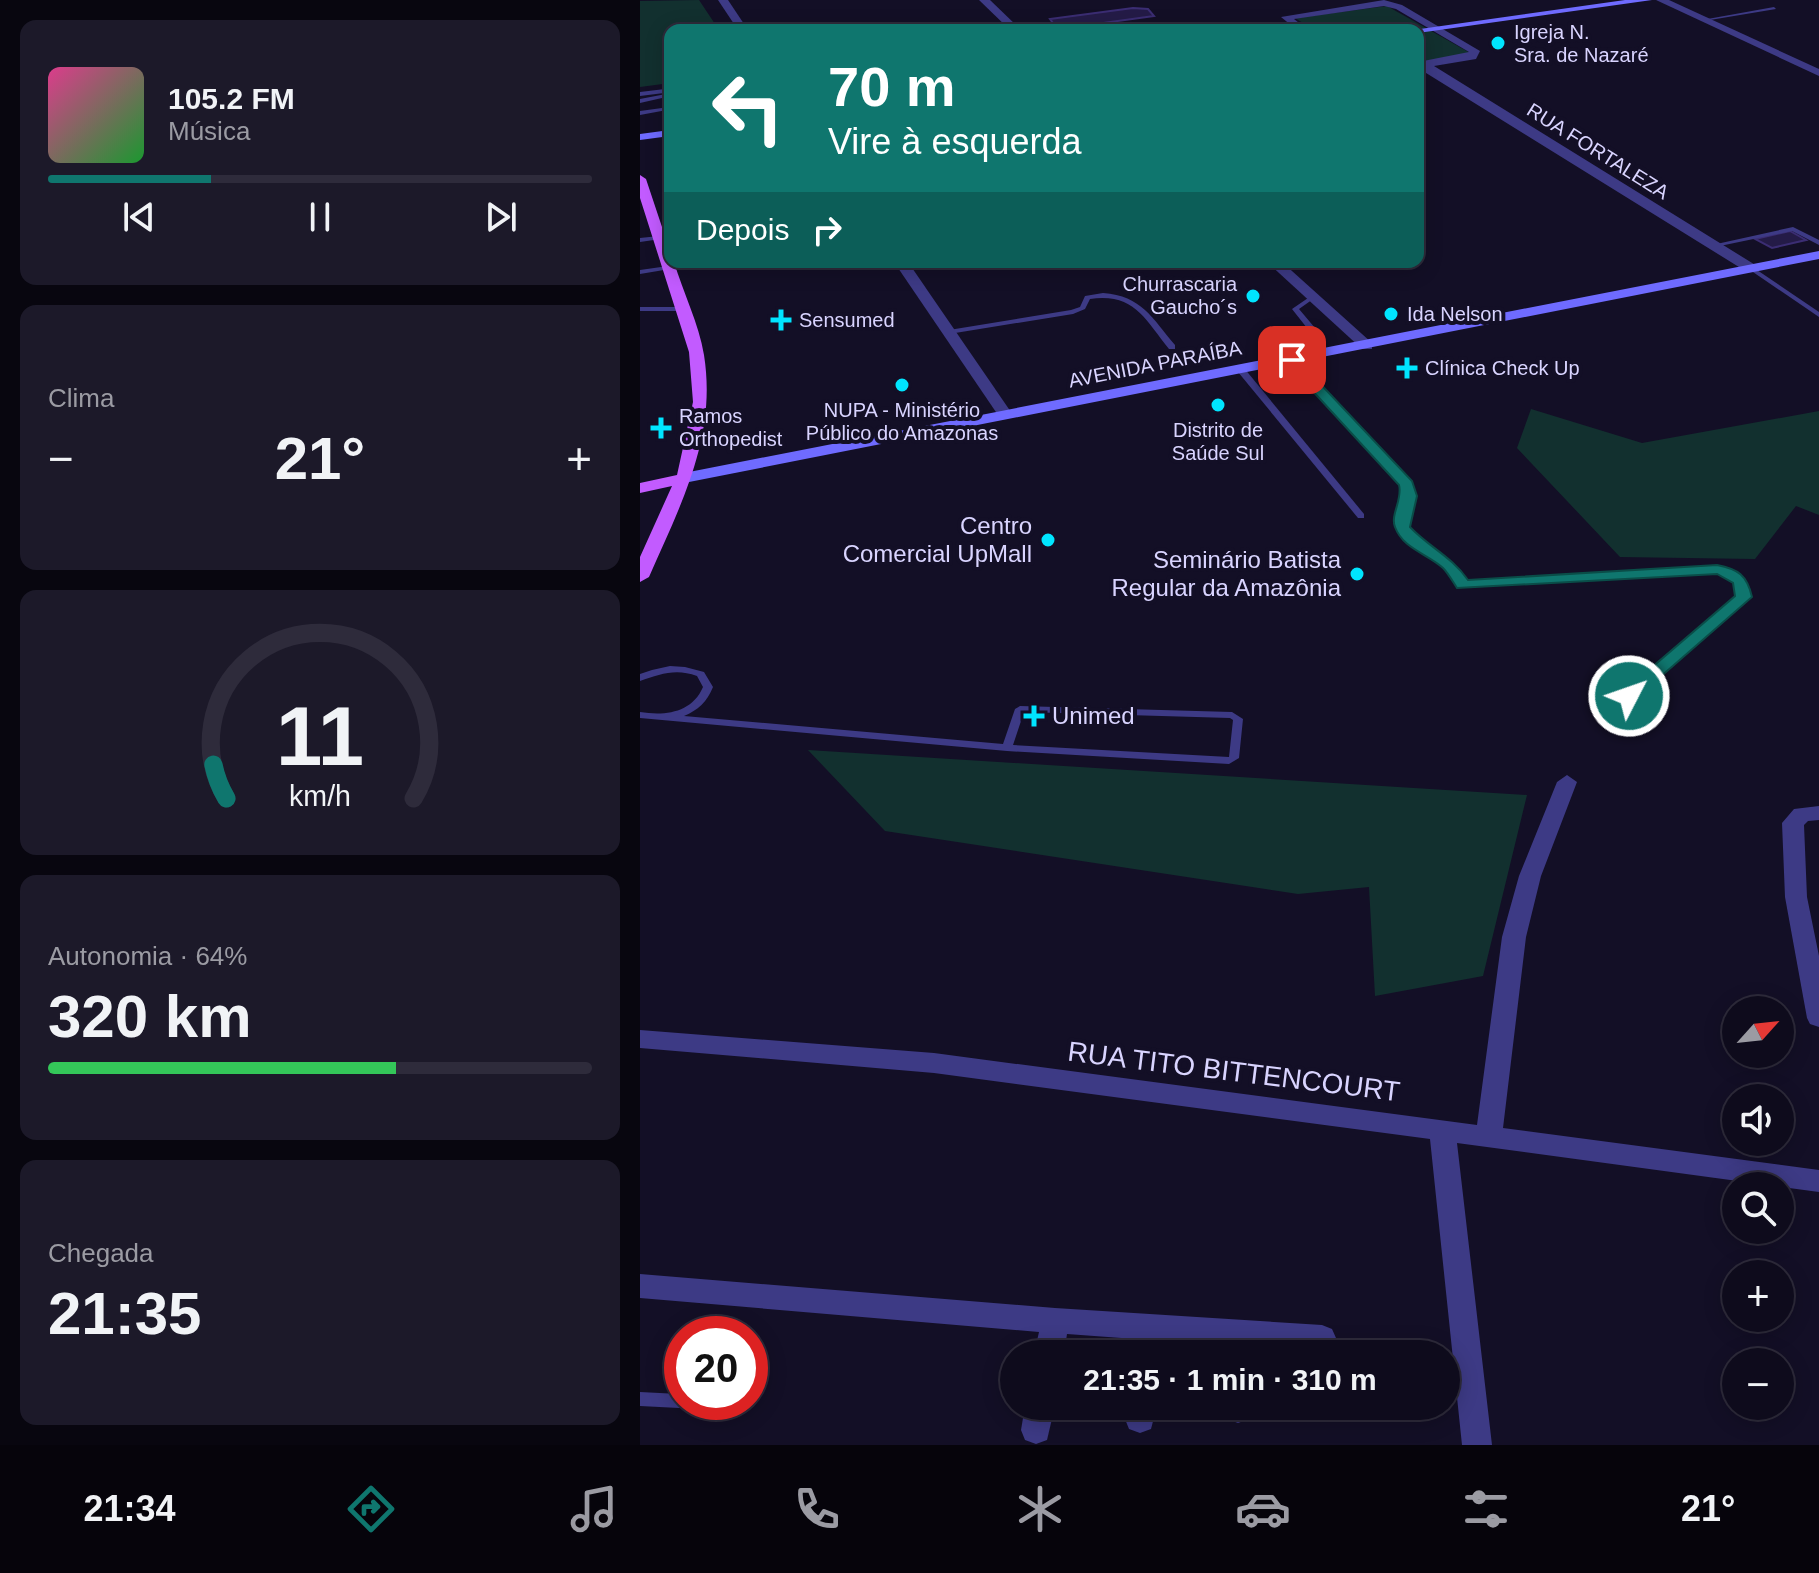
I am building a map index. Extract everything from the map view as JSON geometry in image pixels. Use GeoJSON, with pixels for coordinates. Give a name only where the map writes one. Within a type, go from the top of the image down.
{"type":"FeatureCollection","features":[{"type":"Feature","properties":{"kind":"main road"},"geometry":{"type":"LineString","coordinates":[[1424,29],[1647,0]]}},
{"type":"Feature","properties":{"kind":"main road"},"geometry":{"type":"LineString","coordinates":[[640,137],[664,134]]}},
{"type":"Feature","properties":{"kind":"main road"},"geometry":{"type":"LineString","coordinates":[[640,179],[643,197],[664,255]]}},
{"type":"Feature","properties":{"kind":"main road","name":"AVENIDA PARAÍBA"},"geometry":{"type":"LineString","coordinates":[[640,488],[1819,255]]}},
{"type":"Feature","properties":{"kind":"main road"},"geometry":{"type":"LineString","coordinates":[[640,577],[684,478],[701,402],[696,352],[668,268]]}},
{"type":"Feature","properties":{"kind":"street"},"geometry":{"type":"LineString","coordinates":[[723,0],[739,24]]}},
{"type":"Feature","properties":{"kind":"street"},"geometry":{"type":"LineString","coordinates":[[984,0],[1010,24]]}},
{"type":"Feature","properties":{"kind":"street"},"geometry":{"type":"LineString","coordinates":[[1328,0],[1341,8]]}},
{"type":"Feature","properties":{"kind":"street"},"geometry":{"type":"LineString","coordinates":[[1661,0],[1819,73]]}},
{"type":"Feature","properties":{"kind":"street","name":"RUA FORTALEZA"},"geometry":{"type":"LineString","coordinates":[[1295,24],[1286,17],[1341,8],[1393,5],[1475,54],[1424,65]]}},
{"type":"Feature","properties":{"kind":"street","name":"RUA FORTALEZA"},"geometry":{"type":"LineString","coordinates":[[1424,66],[1752,269]]}},
{"type":"Feature","properties":{"kind":"street"},"geometry":{"type":"LineString","coordinates":[[905,268],[1005,415]]}},
{"type":"Feature","properties":{"kind":"street"},"geometry":{"type":"LineString","coordinates":[[1281,268],[1367,346]]}},
{"type":"Feature","properties":{"kind":"street"},"geometry":{"type":"LineString","coordinates":[[1489,1135],[1514,937],[1530,876],[1567,782]]}},
{"type":"Feature","properties":{"kind":"street"},"geometry":{"type":"LineString","coordinates":[[1810,814],[1793,823],[1796,897],[1819,1018]]}},
{"type":"Feature","properties":{"kind":"street","name":"RUA TITO BITTENCOURT"},"geometry":{"type":"LineString","coordinates":[[640,1039],[934,1063],[1819,1181]]}},
{"type":"Feature","properties":{"kind":"street"},"geometry":{"type":"LineString","coordinates":[[1442,1129],[1477,1445]]}},
{"type":"Feature","properties":{"kind":"street"},"geometry":{"type":"LineString","coordinates":[[640,1286],[1055,1321],[1144,1340]]}},
{"type":"Feature","properties":{"kind":"street"},"geometry":{"type":"LineString","coordinates":[[1052,1340],[1055,1321]]}},
{"type":"Feature","properties":{"kind":"street"},"geometry":{"type":"LineString","coordinates":[[1296,1340],[1322,1338]]}},
{"type":"Feature","properties":{"kind":"lane"},"geometry":{"type":"LineString","coordinates":[[1704,20],[1774,8]]}},
{"type":"Feature","properties":{"kind":"lane"},"geometry":{"type":"LineString","coordinates":[[640,94],[664,91]]}},
{"type":"Feature","properties":{"kind":"lane"},"geometry":{"type":"LineString","coordinates":[[640,101],[664,97]]}},
{"type":"Feature","properties":{"kind":"lane"},"geometry":{"type":"LineString","coordinates":[[640,113],[664,109]]}},
{"type":"Feature","properties":{"kind":"lane"},"geometry":{"type":"LineString","coordinates":[[1715,245],[1793,229],[1819,243]]}},
{"type":"Feature","properties":{"kind":"lane"},"geometry":{"type":"LineString","coordinates":[[640,240],[659,238]]}},
{"type":"Feature","properties":{"kind":"lane"},"geometry":{"type":"LineString","coordinates":[[640,272],[668,268]]}},
{"type":"Feature","properties":{"kind":"lane"},"geometry":{"type":"LineString","coordinates":[[1752,269],[1819,315]]}},
{"type":"Feature","properties":{"kind":"lane"},"geometry":{"type":"LineString","coordinates":[[949,332],[1073,312],[1083,308],[1087,297],[1114,294],[1128,297],[1172,347]]}},
{"type":"Feature","properties":{"kind":"lane"},"geometry":{"type":"LineString","coordinates":[[1313,297],[1295,309],[1311,328],[1293,342],[1296,360],[1406,484],[1410,496],[1401,521],[1403,528],[1422,549],[1448,564],[1463,585],[1717,569],[1730,572],[1740,581],[1744,597],[1629,696]]}},
{"type":"Feature","properties":{"kind":"lane"},"geometry":{"type":"LineString","coordinates":[[640,309],[682,309]]}},
{"type":"Feature","properties":{"kind":"lane"},"geometry":{"type":"LineString","coordinates":[[1241,370],[1361,516]]}},
{"type":"Feature","properties":{"kind":"lane"},"geometry":{"type":"LineString","coordinates":[[640,678],[655,671],[680,668],[691,670],[706,680],[706,695],[700,702],[665,717]]}},
{"type":"Feature","properties":{"kind":"lane"},"geometry":{"type":"LineString","coordinates":[[640,715],[1007,748],[1229,761],[1234,758],[1238,719],[1232,715],[1020,709],[1007,748]]}},
{"type":"Feature","properties":{"kind":"lane"},"geometry":{"type":"LineString","coordinates":[[640,1399],[664,1400]]}},
{"type":"Feature","properties":{"kind":"green space"},"geometry":{"type":"Polygon","coordinates":[[[699,0],[715,24],[664,24],[664,84],[640,87],[640,1],[699,0]]]}},
{"type":"Feature","properties":{"kind":"green space"},"geometry":{"type":"Polygon","coordinates":[[[1387,6],[1419,24],[1304,24],[1295,18],[1387,6]]]}},
{"type":"Feature","properties":{"kind":"green space"},"geometry":{"type":"Polygon","coordinates":[[[1424,27],[1472,54],[1424,61],[1424,27]]]}},
{"type":"Feature","properties":{"kind":"green space"},"geometry":{"type":"Polygon","coordinates":[[[1531,409],[1642,443],[1819,411],[1819,515],[1796,506],[1755,559],[1620,557],[1517,448],[1531,409]]]}},
{"type":"Feature","properties":{"kind":"green space"},"geometry":{"type":"Polygon","coordinates":[[[808,750],[1527,795],[1483,976],[1375,996],[1369,887],[1298,894],[885,831],[808,750]]]}},
{"type":"Feature","properties":{"kind":"building"},"geometry":{"type":"Polygon","coordinates":[[[1133,8],[1148,9],[1154,16],[1096,24],[1054,24],[1050,19],[1133,8]]]}},
{"type":"Feature","properties":{"kind":"building"},"geometry":{"type":"Polygon","coordinates":[[[1790,231],[1806,240],[1772,248],[1755,239],[1790,231]]]}},
{"type":"Feature","properties":{"kind":"place","name":"Igreja N. Sra. de Nazaré"},"geometry":{"type":"Point","coordinates":[1498,43]}},
{"type":"Feature","properties":{"kind":"place","name":"Churrascaria Gaucho´s"},"geometry":{"type":"Point","coordinates":[1253,296]}},
{"type":"Feature","properties":{"kind":"place","name":"Ida Nelson"},"geometry":{"type":"Point","coordinates":[1391,314]}},
{"type":"Feature","properties":{"kind":"place","name":"Sensumed"},"geometry":{"type":"Point","coordinates":[781,320]}},
{"type":"Feature","properties":{"kind":"place","name":"Clínica Check Up"},"geometry":{"type":"Point","coordinates":[1407,368]}},
{"type":"Feature","properties":{"kind":"place","name":"NUPA - Ministério Público do Amazonas"},"geometry":{"type":"Point","coordinates":[902,385]}},
{"type":"Feature","properties":{"kind":"place","name":"Distrito de Saúde Sul"},"geometry":{"type":"Point","coordinates":[1218,405]}},
{"type":"Feature","properties":{"kind":"place","name":"Ramos Orthopedist"},"geometry":{"type":"Point","coordinates":[661,428]}},
{"type":"Feature","properties":{"kind":"place","name":"Centro Comercial UpMall"},"geometry":{"type":"Point","coordinates":[1048,540]}},
{"type":"Feature","properties":{"kind":"place","name":"Seminário Batista Regular da Amazônia"},"geometry":{"type":"Point","coordinates":[1357,574]}},
{"type":"Feature","properties":{"kind":"place","name":"Unimed"},"geometry":{"type":"Point","coordinates":[1034,716]}},
{"type":"Feature","properties":{"kind":"route"},"geometry":{"type":"LineString","coordinates":[[1292,360],[1406,484],[1410,496],[1401,521],[1403,528],[1422,549],[1444,560],[1463,585],[1717,569],[1730,572],[1740,581],[1744,597],[1629,696]]}}]}
